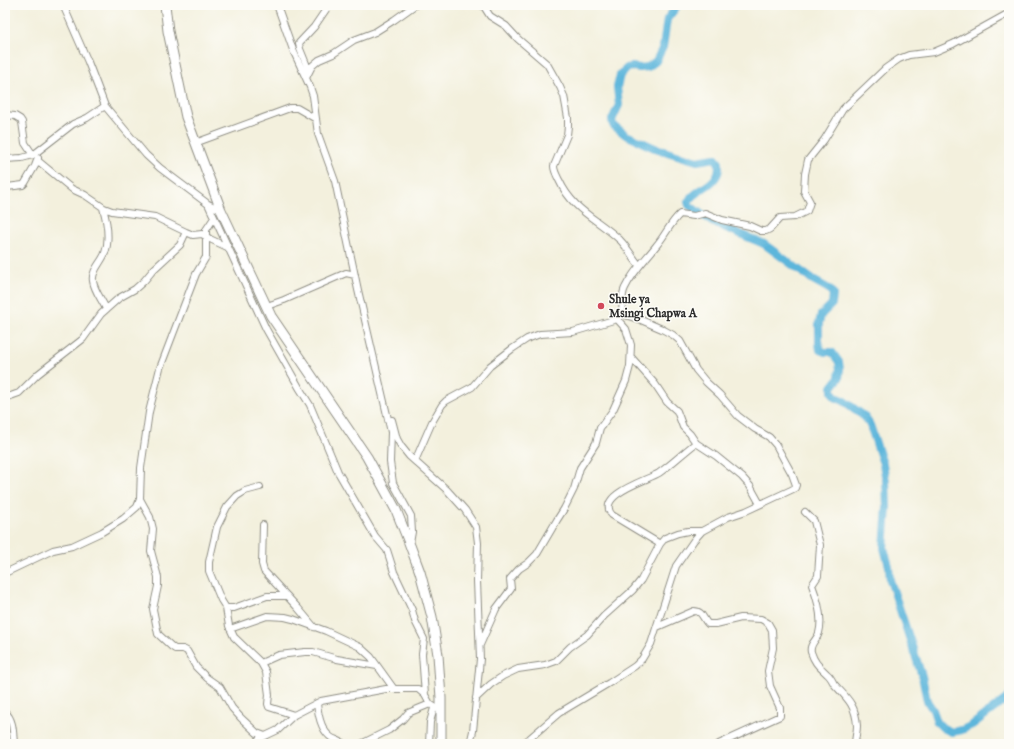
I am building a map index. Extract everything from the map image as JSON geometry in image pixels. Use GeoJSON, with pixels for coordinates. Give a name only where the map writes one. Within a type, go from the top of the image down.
{"type":"FeatureCollection","features":[{"type":"Feature","properties":{"kind":"highway"},"geometry":{"type":"LineString","coordinates":[[165,5],[168,31],[186,116],[221,210],[271,316],[367,457],[396,510],[410,545],[420,572],[432,617],[438,655],[435,708],[441,744]]}},
{"type":"Feature","properties":{"kind":"street"},"geometry":{"type":"LineString","coordinates":[[63,5],[105,106],[123,129],[160,168],[208,204],[221,210]]}},
{"type":"Feature","properties":{"kind":"street"},"geometry":{"type":"LineString","coordinates":[[277,5],[293,50],[313,96],[318,134],[335,181],[391,432],[390,462],[393,483],[411,516],[412,532],[410,545]]}},
{"type":"Feature","properties":{"kind":"street"},"geometry":{"type":"LineString","coordinates":[[309,71],[300,49],[300,43],[330,5]]}},
{"type":"Feature","properties":{"kind":"street"},"geometry":{"type":"LineString","coordinates":[[306,78],[312,66],[319,60],[333,54],[354,40],[375,32],[415,5]]}},
{"type":"Feature","properties":{"kind":"street"},"geometry":{"type":"LineString","coordinates":[[483,5],[490,16],[506,26],[519,40],[547,64],[564,96],[568,118],[567,135],[554,166],[554,170],[562,186],[583,212],[611,232],[625,245],[639,265]]}},
{"type":"Feature","properties":{"kind":"street"},"geometry":{"type":"LineString","coordinates":[[415,461],[432,422],[442,405],[446,401],[472,387],[490,366],[527,339],[540,334],[573,332],[617,319],[622,314],[622,299],[624,291],[639,265],[652,251],[680,214],[694,216],[705,213],[722,220],[750,226],[761,231],[766,231],[770,229],[780,218],[795,217],[803,214],[807,211],[810,202],[804,191],[808,160],[824,140],[843,109],[886,68],[899,59],[909,55],[934,52],[953,44],[1009,13]]}},
{"type":"Feature","properties":{"kind":"street"},"geometry":{"type":"LineString","coordinates":[[7,187],[23,185],[40,150],[73,124],[87,118],[105,106]]}},
{"type":"Feature","properties":{"kind":"street"},"geometry":{"type":"LineString","coordinates":[[195,143],[290,108],[298,108],[316,119]]}},
{"type":"Feature","properties":{"kind":"street"},"geometry":{"type":"LineString","coordinates":[[5,115],[15,116],[20,119],[22,122],[26,143],[35,158],[72,189],[85,195],[103,208],[112,211],[155,216],[186,232],[194,235],[202,234],[227,246]]}},
{"type":"Feature","properties":{"kind":"street"},"geometry":{"type":"LineString","coordinates":[[5,159],[35,158]]}},
{"type":"Feature","properties":{"kind":"street"},"geometry":{"type":"LineString","coordinates":[[208,204],[266,329],[310,405],[338,472],[375,536],[387,550],[394,572],[424,639],[422,654],[425,695]]}},
{"type":"Feature","properties":{"kind":"street"},"geometry":{"type":"LineString","coordinates":[[103,208],[106,218],[107,242],[105,254],[94,273],[92,280],[106,309]]}},
{"type":"Feature","properties":{"kind":"street"},"geometry":{"type":"LineString","coordinates":[[5,572],[53,550],[72,546],[102,532],[137,507],[140,499],[141,472],[146,429],[151,403],[164,356],[196,274],[206,257],[206,237],[208,226],[214,218]]}},
{"type":"Feature","properties":{"kind":"street"},"geometry":{"type":"LineString","coordinates":[[5,398],[19,393],[38,374],[83,339],[106,309],[144,281],[154,269],[180,245],[186,232]]}},
{"type":"Feature","properties":{"kind":"street"},"geometry":{"type":"LineString","coordinates":[[267,306],[346,273],[355,275]]}},
{"type":"Feature","properties":{"kind":"street"},"geometry":{"type":"LineString","coordinates":[[523,744],[559,713],[635,666],[642,659],[651,644],[676,566],[702,531],[728,517],[746,511],[795,488],[796,485],[792,474],[776,445],[769,437],[755,429],[738,416],[720,395],[706,382],[696,370],[680,341],[673,335],[654,325],[622,314]]}},
{"type":"Feature","properties":{"kind":"street"},"geometry":{"type":"LineString","coordinates":[[480,645],[496,609],[511,589],[510,579],[519,569],[537,554],[569,501],[580,468],[596,443],[600,428],[613,410],[626,380],[630,366],[631,345],[626,330],[617,319]]}},
{"type":"Feature","properties":{"kind":"street"},"geometry":{"type":"LineString","coordinates":[[631,357],[655,384],[667,402],[677,411],[683,427],[696,443],[716,456],[742,477],[750,486],[760,504]]}},
{"type":"Feature","properties":{"kind":"street"},"geometry":{"type":"LineString","coordinates":[[385,404],[397,439],[401,446],[447,490],[465,510],[476,527],[478,543],[477,581],[480,659],[470,744]]}},
{"type":"Feature","properties":{"kind":"street"},"geometry":{"type":"LineString","coordinates":[[660,544],[612,515],[609,512],[608,507],[610,502],[623,490],[660,472],[696,443]]}},
{"type":"Feature","properties":{"kind":"street"},"geometry":{"type":"LineString","coordinates":[[260,487],[245,491],[237,496],[227,507],[218,527],[209,562],[209,571],[221,600],[226,608],[230,629],[234,637],[260,663],[267,675],[269,707],[294,715]]}},
{"type":"Feature","properties":{"kind":"street"},"geometry":{"type":"LineString","coordinates":[[140,499],[150,516],[153,529],[152,551],[158,577],[158,586],[153,609],[158,634],[172,647],[187,651],[196,667],[207,678],[220,687],[232,708],[262,738],[278,730],[294,715],[317,703],[376,690],[418,689],[425,695],[435,708]]}},
{"type":"Feature","properties":{"kind":"street"},"geometry":{"type":"LineString","coordinates":[[805,512],[814,521],[820,545],[818,576],[812,585],[818,604],[819,632],[810,647],[810,651],[815,663],[828,674],[850,701],[854,710],[857,727],[855,744]]}},
{"type":"Feature","properties":{"kind":"street"},"geometry":{"type":"LineString","coordinates":[[263,525],[262,567],[267,575],[314,627]]}},
{"type":"Feature","properties":{"kind":"street"},"geometry":{"type":"LineString","coordinates":[[476,698],[491,684],[518,669],[545,665],[556,661],[564,655],[570,647],[587,635],[604,616],[634,590],[660,544],[665,538],[688,531],[702,531]]}},
{"type":"Feature","properties":{"kind":"street"},"geometry":{"type":"LineString","coordinates":[[226,608],[234,608],[268,596],[287,596]]}},
{"type":"Feature","properties":{"kind":"street"},"geometry":{"type":"LineString","coordinates":[[657,627],[694,611],[698,611],[708,624],[716,624],[741,618],[761,619],[768,623],[772,630],[773,648],[768,671],[770,686],[780,708],[780,716],[728,742],[719,744]]}},
{"type":"Feature","properties":{"kind":"street"},"geometry":{"type":"LineString","coordinates":[[230,629],[268,616],[291,618],[349,641],[360,647],[367,653],[394,689]]}},
{"type":"Feature","properties":{"kind":"street"},"geometry":{"type":"LineString","coordinates":[[260,663],[279,654],[314,652],[337,659],[377,666]]}},
{"type":"Feature","properties":{"kind":"street"},"geometry":{"type":"LineString","coordinates":[[317,703],[318,714],[326,730],[331,737],[344,744]]}},
{"type":"Feature","properties":{"kind":"street"},"geometry":{"type":"LineString","coordinates":[[361,744],[389,730],[408,713],[435,708]]}},
{"type":"Feature","properties":{"kind":"street"},"geometry":{"type":"LineString","coordinates":[[429,744],[430,722],[435,708]]}},
{"type":"Feature","properties":{"kind":"street"},"geometry":{"type":"LineString","coordinates":[[5,712],[9,716],[12,724],[14,744]]}},
{"type":"Feature","properties":{"kind":"waterway"},"geometry":{"type":"LineString","coordinates":[[678,5],[667,19],[663,47],[656,61],[648,67],[627,68],[620,75],[617,87],[619,105],[612,120],[613,125],[626,135],[657,149],[697,161],[715,158],[719,163],[716,178],[695,194],[688,202],[689,205],[712,222],[764,244],[813,280],[829,289],[833,294],[832,304],[821,315],[819,323],[820,350],[832,352],[839,362],[839,378],[832,387],[832,392],[835,397],[844,401],[864,416],[870,425],[883,464],[886,481],[887,507],[884,548],[889,566],[890,580],[922,676],[927,701],[933,710],[937,722],[943,728],[952,732],[962,730],[972,725],[1009,697]]}},
{"type":"Feature","properties":{"kind":"place","name":"Shule ya Msingi Chapwa A"},"geometry":{"type":"Point","coordinates":[601,306]}}]}
